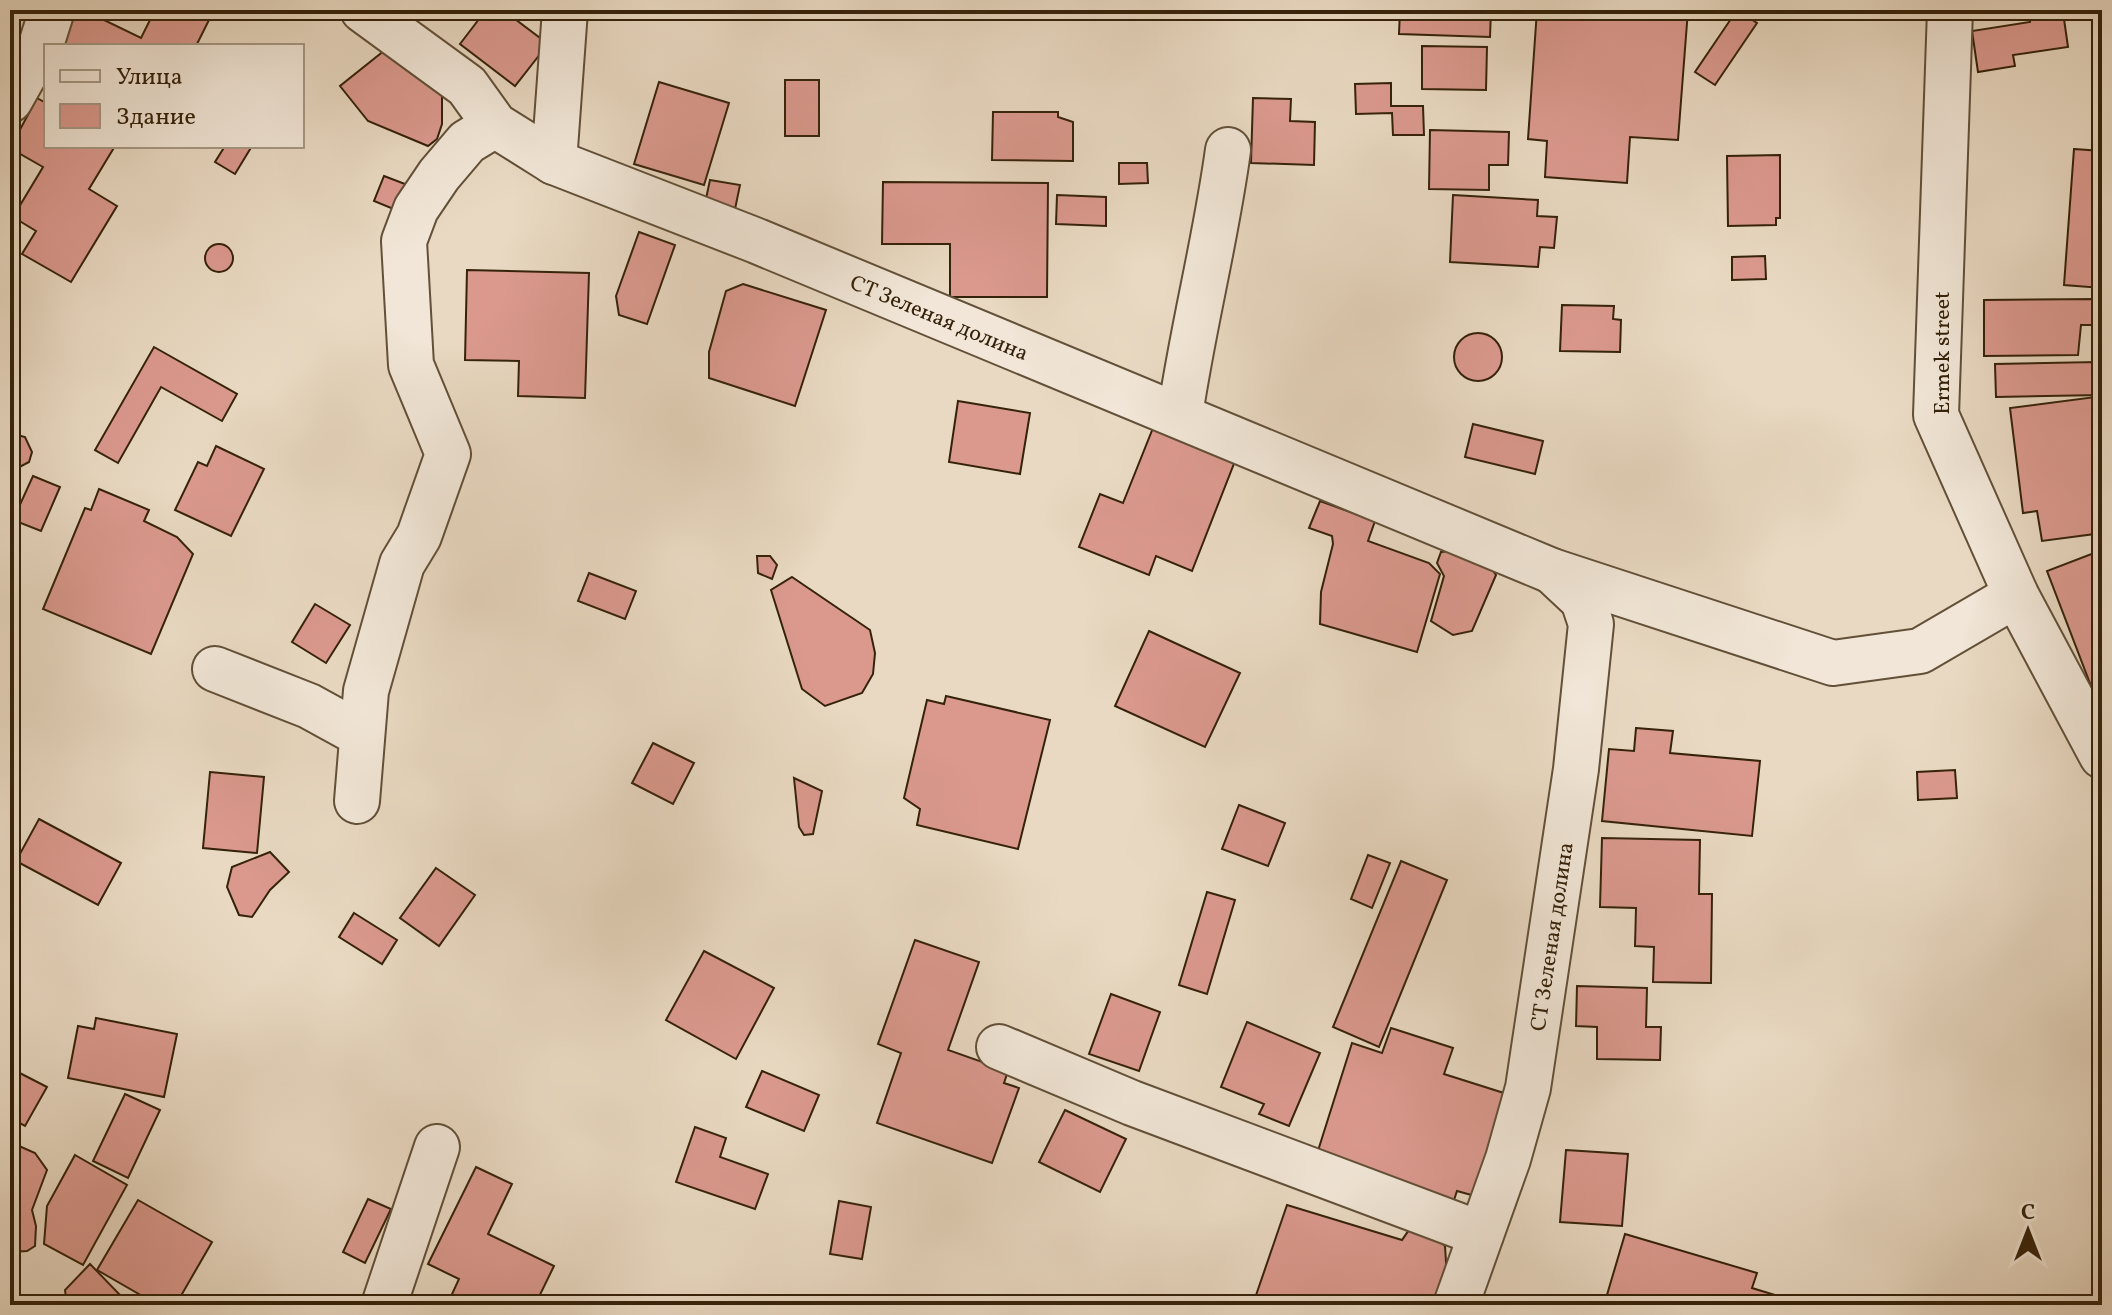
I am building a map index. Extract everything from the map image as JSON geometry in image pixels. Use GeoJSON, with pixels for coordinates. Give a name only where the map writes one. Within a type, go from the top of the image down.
{"type":"FeatureCollection","features":[{"type":"Feature","properties":{"kind":"street"},"geometry":{"type":"LineString","coordinates":[[10,100],[41,45],[52,10]]}},
{"type":"Feature","properties":{"kind":"street","name":"СТ Зеленая долина"},"geometry":{"type":"LineString","coordinates":[[363,10],[467,86],[495,125],[554,162],[757,241],[1552,571],[1833,663],[1920,651],[2016,595]]}},
{"type":"Feature","properties":{"kind":"street"},"geometry":{"type":"LineString","coordinates":[[554,162],[565,10]]}},
{"type":"Feature","properties":{"kind":"street","name":"Ermek street"},"geometry":{"type":"LineString","coordinates":[[1950,10],[1936,415],[2016,595],[2102,756]]}},
{"type":"Feature","properties":{"kind":"street"},"geometry":{"type":"LineString","coordinates":[[357,801],[360,734],[366,691],[402,564],[419,536],[448,454],[411,365],[404,241],[416,209],[439,175],[467,142],[495,125]]}},
{"type":"Feature","properties":{"kind":"street"},"geometry":{"type":"LineString","coordinates":[[1180,415],[1194,324],[1217,232],[1228,150]]}},
{"type":"Feature","properties":{"kind":"street","name":"СТ Зеленая долина"},"geometry":{"type":"LineString","coordinates":[[1456,1305],[1508,1159],[1528,1088],[1585,691],[1591,624],[1583,600],[1552,571]]}},
{"type":"Feature","properties":{"kind":"street"},"geometry":{"type":"LineString","coordinates":[[215,669],[309,706],[360,734]]}},
{"type":"Feature","properties":{"kind":"street"},"geometry":{"type":"LineString","coordinates":[[999,1047],[1132,1103],[1481,1234]]}},
{"type":"Feature","properties":{"kind":"street"},"geometry":{"type":"LineString","coordinates":[[384,1305],[437,1147]]}},
{"type":"Feature","properties":{"kind":"building"},"geometry":{"type":"Polygon","coordinates":[[[75,10],[109,10],[104,20],[141,38],[155,10],[214,10],[197,44],[58,44],[75,10]]]}},
{"type":"Feature","properties":{"kind":"building"},"geometry":{"type":"Polygon","coordinates":[[[486,10],[503,10],[548,44],[515,86],[460,44],[486,10]]]}},
{"type":"Feature","properties":{"kind":"building"},"geometry":{"type":"Polygon","coordinates":[[[1400,10],[1491,10],[1490,37],[1399,34],[1400,10]]]}},
{"type":"Feature","properties":{"kind":"building"},"geometry":{"type":"Polygon","coordinates":[[[1537,10],[1688,10],[1678,140],[1630,137],[1627,183],[1545,177],[1547,141],[1528,139],[1537,10]]]}},
{"type":"Feature","properties":{"kind":"building"},"geometry":{"type":"Polygon","coordinates":[[[1737,10],[1757,23],[1715,85],[1695,72],[1737,10]]]}},
{"type":"Feature","properties":{"kind":"building"},"geometry":{"type":"Polygon","coordinates":[[[1989,10],[2025,10],[2025,19],[1988,19],[1989,10]]]}},
{"type":"Feature","properties":{"kind":"building"},"geometry":{"type":"Polygon","coordinates":[[[2063,12],[2068,47],[2013,55],[2015,66],[1978,72],[1972,31],[2030,22],[2030,16],[2063,12]]]}},
{"type":"Feature","properties":{"kind":"building"},"geometry":{"type":"Polygon","coordinates":[[[1422,46],[1487,47],[1486,90],[1422,89],[1422,46]]]}},
{"type":"Feature","properties":{"kind":"building"},"geometry":{"type":"Polygon","coordinates":[[[385,50],[442,88],[442,124],[437,139],[428,146],[368,121],[340,86],[385,50]]]}},
{"type":"Feature","properties":{"kind":"building"},"geometry":{"type":"Polygon","coordinates":[[[785,80],[819,80],[819,136],[785,136],[785,80]]]}},
{"type":"Feature","properties":{"kind":"building"},"geometry":{"type":"Polygon","coordinates":[[[659,82],[729,103],[704,185],[634,164],[659,82]]]}},
{"type":"Feature","properties":{"kind":"building"},"geometry":{"type":"Polygon","coordinates":[[[1391,83],[1391,106],[1423,106],[1424,135],[1393,135],[1392,113],[1356,114],[1355,84],[1391,83]]]}},
{"type":"Feature","properties":{"kind":"building"},"geometry":{"type":"Polygon","coordinates":[[[37,98],[44,102],[44,148],[114,148],[89,189],[117,206],[71,282],[22,254],[36,231],[13,217],[43,167],[10,148],[37,98]]]}},
{"type":"Feature","properties":{"kind":"building"},"geometry":{"type":"Polygon","coordinates":[[[1253,98],[1291,99],[1290,121],[1315,122],[1314,165],[1251,163],[1253,98]]]}},
{"type":"Feature","properties":{"kind":"building"},"geometry":{"type":"Polygon","coordinates":[[[993,112],[1058,112],[1058,117],[1073,122],[1073,161],[992,160],[993,112]]]}},
{"type":"Feature","properties":{"kind":"building"},"geometry":{"type":"Polygon","coordinates":[[[1430,130],[1509,132],[1508,165],[1489,165],[1489,190],[1429,189],[1430,130]]]}},
{"type":"Feature","properties":{"kind":"building"},"geometry":{"type":"Polygon","coordinates":[[[224,148],[251,148],[235,174],[215,162],[224,148]]]}},
{"type":"Feature","properties":{"kind":"building"},"geometry":{"type":"Polygon","coordinates":[[[2074,149],[2102,151],[2102,288],[2064,285],[2074,149]]]}},
{"type":"Feature","properties":{"kind":"building"},"geometry":{"type":"Polygon","coordinates":[[[1780,155],[1780,218],[1776,218],[1776,225],[1728,226],[1727,156],[1780,155]]]}},
{"type":"Feature","properties":{"kind":"building"},"geometry":{"type":"Polygon","coordinates":[[[1119,163],[1147,163],[1148,183],[1119,184],[1119,163]]]}},
{"type":"Feature","properties":{"kind":"building"},"geometry":{"type":"Polygon","coordinates":[[[384,176],[413,187],[403,213],[374,201],[384,176]]]}},
{"type":"Feature","properties":{"kind":"building"},"geometry":{"type":"Polygon","coordinates":[[[710,180],[740,185],[734,214],[704,208],[710,180]]]}},
{"type":"Feature","properties":{"kind":"building"},"geometry":{"type":"Polygon","coordinates":[[[883,182],[1048,183],[1047,297],[950,297],[950,244],[882,244],[883,182]]]}},
{"type":"Feature","properties":{"kind":"building"},"geometry":{"type":"Polygon","coordinates":[[[1057,195],[1106,197],[1106,226],[1056,224],[1057,195]]]}},
{"type":"Feature","properties":{"kind":"building"},"geometry":{"type":"Polygon","coordinates":[[[1453,195],[1538,200],[1537,216],[1557,217],[1554,248],[1540,247],[1538,267],[1450,262],[1453,195]]]}},
{"type":"Feature","properties":{"kind":"building"},"geometry":{"type":"Polygon","coordinates":[[[639,232],[675,245],[647,324],[619,315],[616,296],[639,232]]]}},
{"type":"Feature","properties":{"kind":"building"},"geometry":{"type":"Polygon","coordinates":[[[219,244],[229,248],[233,258],[229,268],[219,272],[209,268],[205,258],[209,248],[219,244]]]}},
{"type":"Feature","properties":{"kind":"building"},"geometry":{"type":"Polygon","coordinates":[[[1765,256],[1766,279],[1732,280],[1732,257],[1765,256]]]}},
{"type":"Feature","properties":{"kind":"building"},"geometry":{"type":"Polygon","coordinates":[[[467,270],[589,273],[585,398],[518,396],[519,361],[465,360],[467,270]]]}},
{"type":"Feature","properties":{"kind":"building"},"geometry":{"type":"Polygon","coordinates":[[[743,284],[826,310],[795,406],[709,378],[709,352],[726,291],[743,284]]]}},
{"type":"Feature","properties":{"kind":"building"},"geometry":{"type":"Polygon","coordinates":[[[2098,299],[2098,325],[2081,325],[2078,355],[1984,356],[1984,300],[2098,299]]]}},
{"type":"Feature","properties":{"kind":"building"},"geometry":{"type":"Polygon","coordinates":[[[1562,305],[1614,306],[1613,319],[1621,320],[1620,352],[1560,351],[1562,305]]]}},
{"type":"Feature","properties":{"kind":"building"},"geometry":{"type":"Polygon","coordinates":[[[1478,333],[1495,340],[1502,357],[1495,374],[1478,381],[1461,374],[1454,357],[1461,340],[1478,333]]]}},
{"type":"Feature","properties":{"kind":"building"},"geometry":{"type":"Polygon","coordinates":[[[154,347],[237,394],[222,421],[161,387],[118,463],[95,450],[154,347]]]}},
{"type":"Feature","properties":{"kind":"building"},"geometry":{"type":"Polygon","coordinates":[[[2097,362],[2097,371],[2102,371],[2102,395],[1996,397],[1995,364],[2097,362]]]}},
{"type":"Feature","properties":{"kind":"building"},"geometry":{"type":"Polygon","coordinates":[[[2095,397],[2098,421],[2102,421],[2102,533],[2042,541],[2037,511],[2023,513],[2010,408],[2095,397]]]}},
{"type":"Feature","properties":{"kind":"building"},"geometry":{"type":"Polygon","coordinates":[[[958,401],[1030,413],[1020,474],[949,462],[958,401]]]}},
{"type":"Feature","properties":{"kind":"building"},"geometry":{"type":"Polygon","coordinates":[[[1473,424],[1543,441],[1535,474],[1465,457],[1473,424]]]}},
{"type":"Feature","properties":{"kind":"building"},"geometry":{"type":"Polygon","coordinates":[[[1153,428],[1235,461],[1192,571],[1156,556],[1149,575],[1079,547],[1100,494],[1123,503],[1153,428]]]}},
{"type":"Feature","properties":{"kind":"building"},"geometry":{"type":"Polygon","coordinates":[[[10,435],[25,437],[32,452],[29,462],[14,470],[10,469],[10,435]]]}},
{"type":"Feature","properties":{"kind":"building"},"geometry":{"type":"Polygon","coordinates":[[[216,446],[264,469],[231,536],[175,510],[198,462],[207,466],[216,446]]]}},
{"type":"Feature","properties":{"kind":"building"},"geometry":{"type":"Polygon","coordinates":[[[33,476],[60,487],[41,531],[13,520],[33,476]]]}},
{"type":"Feature","properties":{"kind":"building"},"geometry":{"type":"Polygon","coordinates":[[[99,489],[149,510],[144,521],[177,537],[193,554],[151,654],[43,609],[85,508],[91,510],[99,489]]]}},
{"type":"Feature","properties":{"kind":"building"},"geometry":{"type":"Polygon","coordinates":[[[1320,501],[1375,521],[1368,541],[1429,563],[1440,574],[1417,652],[1320,624],[1321,592],[1333,544],[1332,536],[1309,528],[1320,501]]]}},
{"type":"Feature","properties":{"kind":"building"},"geometry":{"type":"Polygon","coordinates":[[[2102,550],[2102,696],[2096,699],[2047,571],[2102,550]]]}},
{"type":"Feature","properties":{"kind":"building"},"geometry":{"type":"Polygon","coordinates":[[[1451,551],[1487,562],[1496,575],[1472,631],[1453,635],[1431,621],[1444,576],[1437,563],[1441,552],[1451,551]]]}},
{"type":"Feature","properties":{"kind":"building"},"geometry":{"type":"Polygon","coordinates":[[[757,556],[770,556],[777,565],[772,579],[758,573],[757,556]]]}},
{"type":"Feature","properties":{"kind":"building"},"geometry":{"type":"Polygon","coordinates":[[[589,573],[636,591],[625,619],[578,601],[589,573]]]}},
{"type":"Feature","properties":{"kind":"building"},"geometry":{"type":"Polygon","coordinates":[[[792,577],[870,630],[875,653],[873,674],[862,693],[825,706],[802,689],[771,590],[792,577]]]}},
{"type":"Feature","properties":{"kind":"building"},"geometry":{"type":"Polygon","coordinates":[[[315,604],[350,625],[326,663],[292,642],[315,604]]]}},
{"type":"Feature","properties":{"kind":"building"},"geometry":{"type":"Polygon","coordinates":[[[1149,631],[1240,673],[1205,747],[1115,706],[1149,631]]]}},
{"type":"Feature","properties":{"kind":"building"},"geometry":{"type":"Polygon","coordinates":[[[946,696],[1050,720],[1018,849],[917,825],[920,809],[904,798],[927,700],[944,704],[946,696]]]}},
{"type":"Feature","properties":{"kind":"building"},"geometry":{"type":"Polygon","coordinates":[[[1636,728],[1673,731],[1670,753],[1760,761],[1752,836],[1602,821],[1609,749],[1634,751],[1636,728]]]}},
{"type":"Feature","properties":{"kind":"building"},"geometry":{"type":"Polygon","coordinates":[[[653,743],[694,763],[673,804],[632,783],[653,743]]]}},
{"type":"Feature","properties":{"kind":"building"},"geometry":{"type":"Polygon","coordinates":[[[1955,770],[1957,798],[1918,800],[1917,772],[1955,770]]]}},
{"type":"Feature","properties":{"kind":"building"},"geometry":{"type":"Polygon","coordinates":[[[210,772],[264,777],[257,853],[203,848],[210,772]]]}},
{"type":"Feature","properties":{"kind":"building"},"geometry":{"type":"Polygon","coordinates":[[[794,778],[822,791],[813,834],[804,835],[799,827],[794,778]]]}},
{"type":"Feature","properties":{"kind":"building"},"geometry":{"type":"Polygon","coordinates":[[[1239,805],[1285,823],[1268,866],[1222,849],[1239,805]]]}},
{"type":"Feature","properties":{"kind":"building"},"geometry":{"type":"Polygon","coordinates":[[[39,819],[121,863],[98,905],[16,861],[39,819]]]}},
{"type":"Feature","properties":{"kind":"building"},"geometry":{"type":"Polygon","coordinates":[[[1602,838],[1700,840],[1699,894],[1712,894],[1711,983],[1653,982],[1654,947],[1635,946],[1636,908],[1600,907],[1602,838]]]}},
{"type":"Feature","properties":{"kind":"building"},"geometry":{"type":"Polygon","coordinates":[[[270,852],[289,872],[270,890],[252,917],[239,915],[227,887],[232,867],[270,852]]]}},
{"type":"Feature","properties":{"kind":"building"},"geometry":{"type":"Polygon","coordinates":[[[1368,855],[1390,863],[1372,908],[1351,899],[1368,855]]]}},
{"type":"Feature","properties":{"kind":"building"},"geometry":{"type":"Polygon","coordinates":[[[1401,861],[1447,880],[1379,1047],[1333,1027],[1401,861]]]}},
{"type":"Feature","properties":{"kind":"building"},"geometry":{"type":"Polygon","coordinates":[[[436,868],[475,895],[439,946],[400,918],[436,868]]]}},
{"type":"Feature","properties":{"kind":"building"},"geometry":{"type":"Polygon","coordinates":[[[1207,892],[1235,900],[1207,994],[1179,985],[1207,892]]]}},
{"type":"Feature","properties":{"kind":"building"},"geometry":{"type":"Polygon","coordinates":[[[354,913],[397,940],[382,964],[339,937],[354,913]]]}},
{"type":"Feature","properties":{"kind":"building"},"geometry":{"type":"Polygon","coordinates":[[[915,940],[979,962],[948,1050],[1008,1071],[1004,1083],[1019,1088],[992,1163],[877,1123],[901,1053],[878,1044],[915,940]]]}},
{"type":"Feature","properties":{"kind":"building"},"geometry":{"type":"Polygon","coordinates":[[[704,951],[774,988],[736,1059],[666,1020],[704,951]]]}},
{"type":"Feature","properties":{"kind":"building"},"geometry":{"type":"Polygon","coordinates":[[[1577,986],[1647,988],[1646,1027],[1661,1027],[1660,1060],[1597,1059],[1597,1027],[1576,1026],[1577,986]]]}},
{"type":"Feature","properties":{"kind":"building"},"geometry":{"type":"Polygon","coordinates":[[[1111,994],[1160,1012],[1139,1071],[1089,1054],[1111,994]]]}},
{"type":"Feature","properties":{"kind":"building"},"geometry":{"type":"Polygon","coordinates":[[[96,1018],[177,1034],[164,1097],[68,1078],[78,1026],[94,1029],[96,1018]]]}},
{"type":"Feature","properties":{"kind":"building"},"geometry":{"type":"Polygon","coordinates":[[[1247,1022],[1320,1053],[1289,1126],[1259,1114],[1264,1104],[1221,1087],[1247,1022]]]}},
{"type":"Feature","properties":{"kind":"building"},"geometry":{"type":"Polygon","coordinates":[[[1391,1028],[1453,1048],[1444,1074],[1507,1094],[1475,1196],[1457,1191],[1454,1200],[1316,1157],[1352,1043],[1382,1053],[1391,1028]]]}},
{"type":"Feature","properties":{"kind":"building"},"geometry":{"type":"Polygon","coordinates":[[[10,1068],[47,1087],[25,1126],[10,1118],[10,1068]]]}},
{"type":"Feature","properties":{"kind":"building"},"geometry":{"type":"Polygon","coordinates":[[[762,1071],[819,1095],[804,1131],[746,1107],[762,1071]]]}},
{"type":"Feature","properties":{"kind":"building"},"geometry":{"type":"Polygon","coordinates":[[[125,1094],[160,1110],[128,1178],[93,1161],[125,1094]]]}},
{"type":"Feature","properties":{"kind":"building"},"geometry":{"type":"Polygon","coordinates":[[[1065,1110],[1126,1139],[1100,1192],[1039,1162],[1065,1110]]]}},
{"type":"Feature","properties":{"kind":"building"},"geometry":{"type":"Polygon","coordinates":[[[695,1127],[726,1138],[720,1157],[768,1174],[755,1209],[676,1182],[695,1127]]]}},
{"type":"Feature","properties":{"kind":"building"},"geometry":{"type":"Polygon","coordinates":[[[10,1142],[35,1153],[47,1170],[32,1210],[36,1226],[35,1246],[27,1251],[10,1252],[10,1142]]]}},
{"type":"Feature","properties":{"kind":"building"},"geometry":{"type":"Polygon","coordinates":[[[1566,1150],[1628,1154],[1622,1226],[1560,1222],[1566,1150]]]}},
{"type":"Feature","properties":{"kind":"building"},"geometry":{"type":"Polygon","coordinates":[[[75,1155],[127,1185],[83,1265],[44,1244],[47,1206],[75,1155]]]}},
{"type":"Feature","properties":{"kind":"building"},"geometry":{"type":"Polygon","coordinates":[[[476,1167],[512,1184],[488,1234],[554,1266],[535,1305],[447,1305],[459,1279],[428,1264],[476,1167]]]}},
{"type":"Feature","properties":{"kind":"building"},"geometry":{"type":"Polygon","coordinates":[[[368,1199],[391,1209],[365,1263],[343,1252],[368,1199]]]}},
{"type":"Feature","properties":{"kind":"building"},"geometry":{"type":"Polygon","coordinates":[[[138,1200],[212,1242],[182,1294],[182,1305],[158,1305],[97,1270],[138,1200]]]}},
{"type":"Feature","properties":{"kind":"building"},"geometry":{"type":"Polygon","coordinates":[[[839,1201],[871,1207],[862,1259],[830,1254],[839,1201]]]}},
{"type":"Feature","properties":{"kind":"building"},"geometry":{"type":"Polygon","coordinates":[[[1287,1205],[1402,1240],[1411,1227],[1430,1232],[1445,1246],[1447,1278],[1440,1305],[1253,1304],[1287,1205]]]}},
{"type":"Feature","properties":{"kind":"building"},"geometry":{"type":"Polygon","coordinates":[[[1625,1234],[1757,1273],[1752,1288],[1788,1299],[1786,1305],[1604,1305],[1625,1234]]]}},
{"type":"Feature","properties":{"kind":"building"},"geometry":{"type":"Polygon","coordinates":[[[90,1264],[120,1295],[110,1305],[67,1305],[65,1290],[90,1264]]]}}]}
